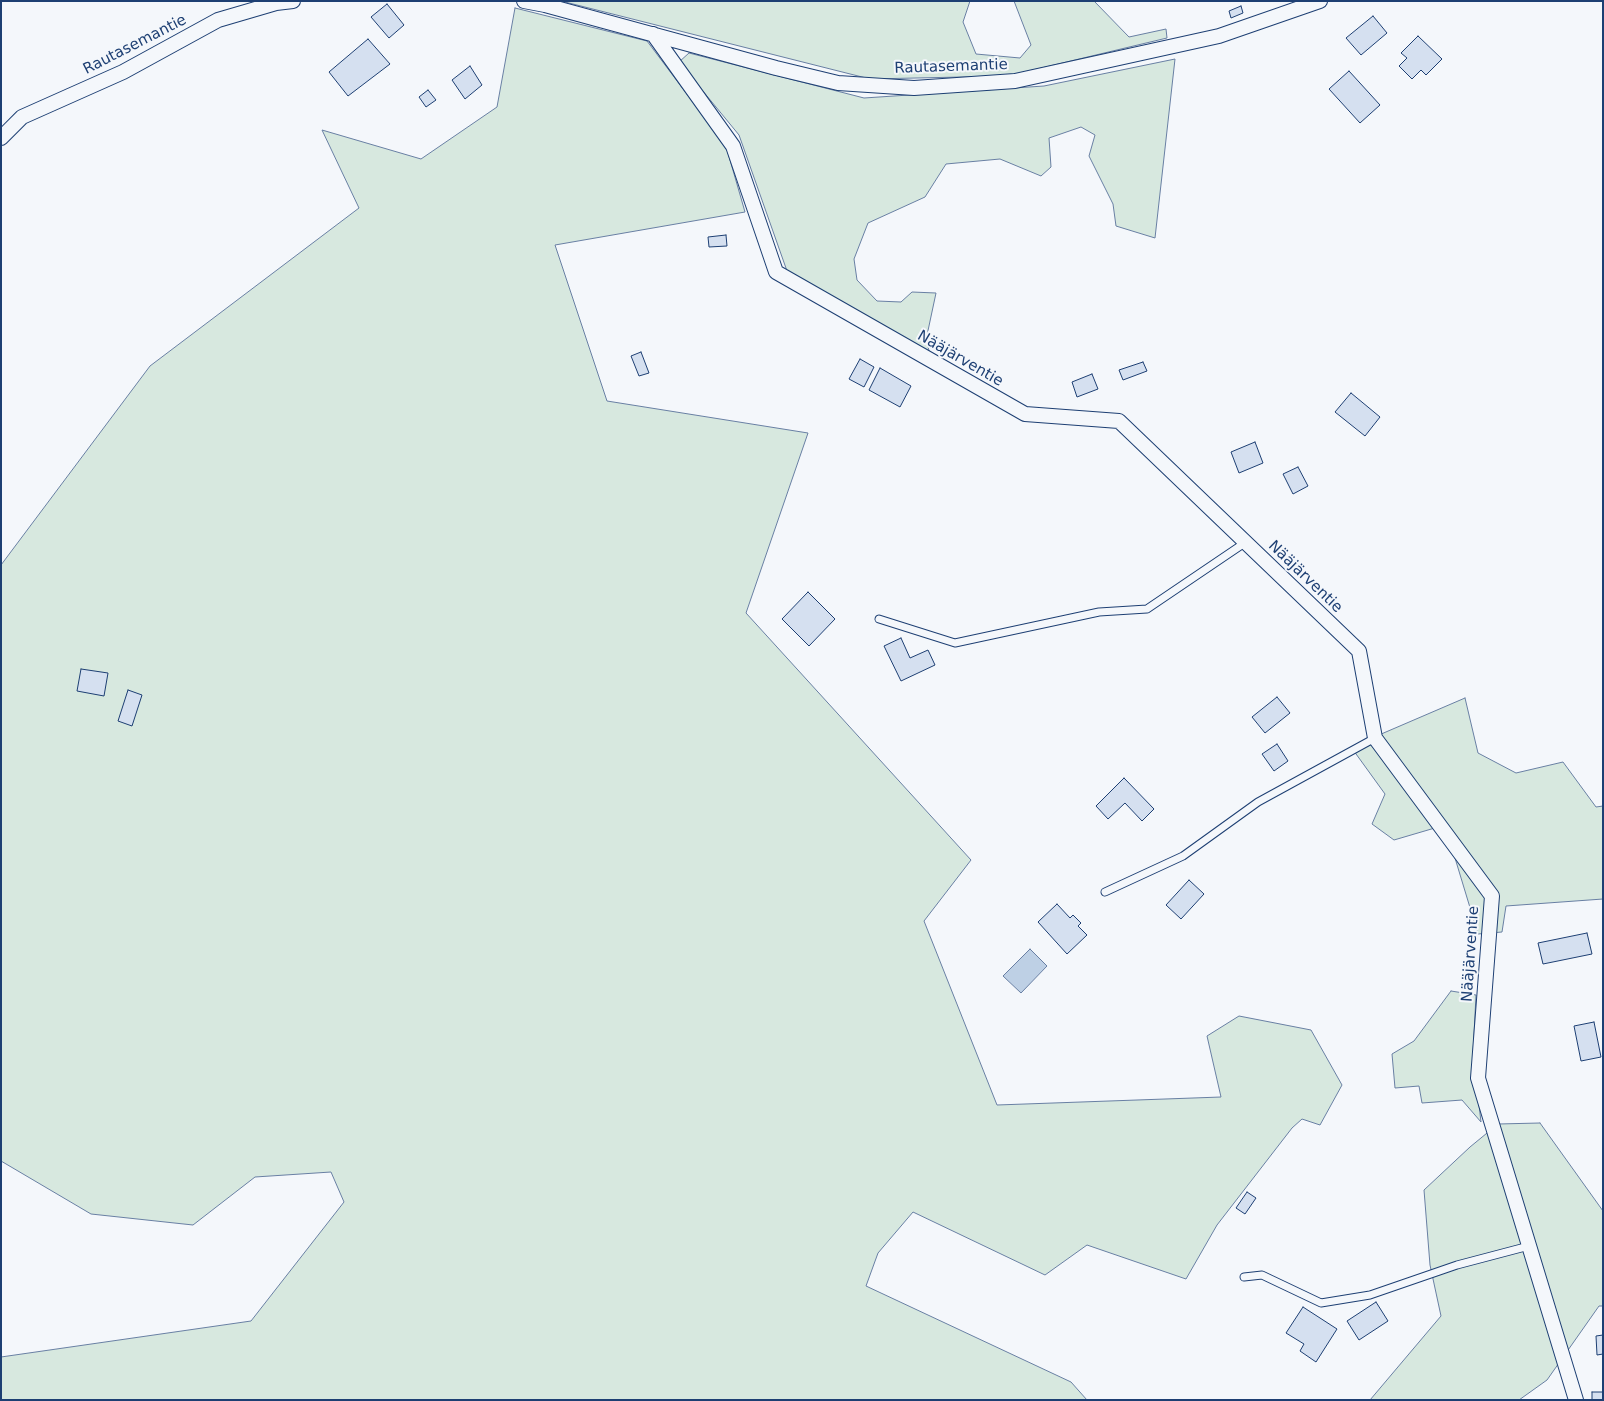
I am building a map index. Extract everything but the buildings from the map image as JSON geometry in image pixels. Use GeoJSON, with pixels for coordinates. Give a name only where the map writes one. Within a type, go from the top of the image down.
{"type":"FeatureCollection","features":[{"type":"Feature","properties":{"kind":"street","name":"Rautasemantie"},"geometry":{"type":"LineString","coordinates":[[1,138],[22,117],[122,72],[218,20],[293,1]]}},
{"type":"Feature","properties":{"kind":"street","name":"Rautasemantie"},"geometry":{"type":"LineString","coordinates":[[524,1],[838,83],[914,88],[1015,81],[1219,36],[1320,1]]}},
{"type":"Feature","properties":{"kind":"street","name":"Nääjärventie"},"geometry":{"type":"LineString","coordinates":[[653,34],[734,146],[776,272],[1025,414],[1119,421],[1359,650],[1375,738],[1492,896],[1478,1078],[1576,1400]]}},
{"type":"Feature","properties":{"kind":"lane"},"geometry":{"type":"LineString","coordinates":[[879,619],[955,643],[1099,612],[1148,609],[1246,542]]}},
{"type":"Feature","properties":{"kind":"lane"},"geometry":{"type":"LineString","coordinates":[[1105,892],[1183,856],[1258,802],[1375,738]]}},
{"type":"Feature","properties":{"kind":"lane"},"geometry":{"type":"LineString","coordinates":[[1244,1277],[1262,1275],[1321,1303],[1370,1295],[1456,1265],[1529,1246]]}},
{"type":"Feature","properties":{"kind":"shaded area"},"geometry":{"type":"Polygon","coordinates":[[[561,1],[970,1],[963,22],[976,54],[1020,58],[1031,45],[1014,1],[1094,1],[1129,37],[1166,29],[1167,38],[1008,76],[870,79],[561,1]]]}},
{"type":"Feature","properties":{"kind":"shaded area"},"geometry":{"type":"Polygon","coordinates":[[[515,8],[647,41],[726,146],[745,212],[555,245],[607,401],[808,433],[746,613],[971,860],[924,921],[997,1105],[1221,1097],[1207,1036],[1239,1016],[1311,1030],[1342,1085],[1320,1125],[1302,1119],[1292,1128],[1217,1225],[1186,1279],[1087,1245],[1045,1275],[913,1212],[878,1253],[866,1286],[1071,1382],[1087,1400],[1,1400],[1,1357],[251,1321],[344,1202],[331,1172],[255,1177],[193,1225],[91,1214],[1,1161],[1,565],[150,366],[359,208],[322,130],[421,159],[497,107],[515,8]]]}},
{"type":"Feature","properties":{"kind":"shaded area"},"geometry":{"type":"Polygon","coordinates":[[[689,53],[864,98],[1044,86],[1175,59],[1155,238],[1116,226],[1113,204],[1089,156],[1095,135],[1081,127],[1049,138],[1051,167],[1041,176],[1000,159],[946,164],[925,197],[868,223],[854,259],[857,280],[877,301],[901,302],[912,292],[936,293],[926,340],[930,354],[787,271],[739,135],[679,62],[689,53]]]}},
{"type":"Feature","properties":{"kind":"shaded area"},"geometry":{"type":"Polygon","coordinates":[[[1465,698],[1478,753],[1516,773],[1563,762],[1596,807],[1603,806],[1603,899],[1506,906],[1502,932],[1478,934],[1445,825],[1394,840],[1372,824],[1385,794],[1351,747],[1465,698]]]}},
{"type":"Feature","properties":{"kind":"shaded area"},"geometry":{"type":"Polygon","coordinates":[[[1451,991],[1476,995],[1473,1054],[1481,1122],[1462,1100],[1422,1103],[1419,1086],[1395,1088],[1392,1054],[1414,1041],[1451,991]]]}},
{"type":"Feature","properties":{"kind":"shaded area"},"geometry":{"type":"Polygon","coordinates":[[[1540,1123],[1603,1211],[1603,1306],[1599,1306],[1547,1380],[1519,1400],[1370,1400],[1441,1316],[1430,1265],[1424,1190],[1498,1124],[1540,1123]]]}},
{"type":"Feature","properties":{"kind":"water"},"geometry":{"type":"Polygon","coordinates":[[[1030,949],[1047,966],[1021,993],[1003,976],[1030,949]]]}}]}
